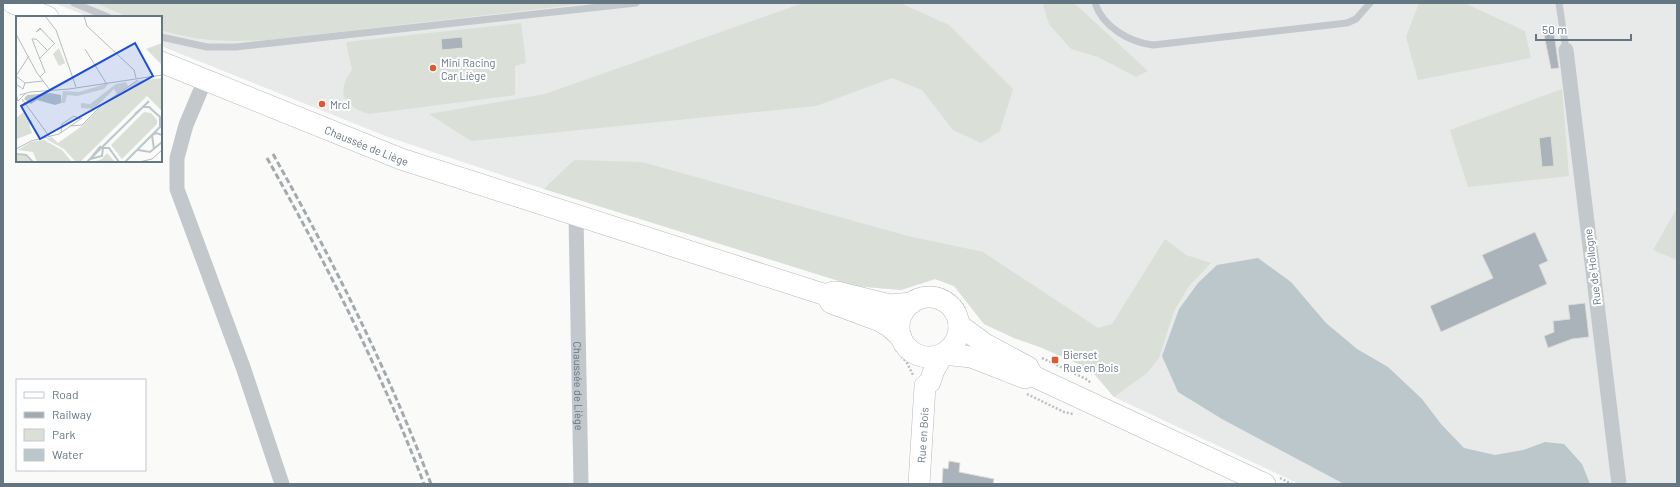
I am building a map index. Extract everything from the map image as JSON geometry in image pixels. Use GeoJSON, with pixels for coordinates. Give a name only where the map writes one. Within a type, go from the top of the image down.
{"type":"FeatureCollection","features":[{"type":"Feature","properties":{"kind":"main road"},"geometry":{"type":"LineString","coordinates":[[13,3],[46,16]]}},
{"type":"Feature","properties":{"kind":"main road","name":"Chaussée de Liège"},"geometry":{"type":"LineString","coordinates":[[162,62],[402,159],[826,295],[831,303],[880,321],[890,327],[902,345]]}},
{"type":"Feature","properties":{"kind":"main road","name":"Chaussée de Liège"},"geometry":{"type":"LineString","coordinates":[[826,295],[837,292],[890,305],[912,302]]}},
{"type":"Feature","properties":{"kind":"main road"},"geometry":{"type":"LineString","coordinates":[[932,297],[942,300],[951,306],[957,314],[959,325],[959,334],[956,342],[943,354],[935,357],[926,357],[916,354],[902,345],[899,330],[900,319],[912,302],[922,298],[932,297]]}},
{"type":"Feature","properties":{"kind":"main road"},"geometry":{"type":"LineString","coordinates":[[959,325],[985,344],[1028,367],[1028,384]]}},
{"type":"Feature","properties":{"kind":"main road","name":"Rue en Bois"},"geometry":{"type":"LineString","coordinates":[[902,345],[916,363],[920,380],[925,388],[919,484]]}},
{"type":"Feature","properties":{"kind":"main road"},"geometry":{"type":"LineString","coordinates":[[943,354],[971,357],[1022,378],[1028,384],[1255,481]]}},
{"type":"Feature","properties":{"kind":"main road","name":"Rue en Bois"},"geometry":{"type":"LineString","coordinates":[[925,388],[930,382],[934,370],[943,354]]}},
{"type":"Feature","properties":{"kind":"street","name":"Rue de Hollogne"},"geometry":{"type":"LineString","coordinates":[[1566,50],[1619,484]]}},
{"type":"Feature","properties":{"kind":"street"},"geometry":{"type":"LineString","coordinates":[[205,80],[186,125],[177,158],[177,189],[243,367],[282,484]]}},
{"type":"Feature","properties":{"kind":"street","name":"Chaussée de Liège"},"geometry":{"type":"LineString","coordinates":[[576,216],[582,484]]}},
{"type":"Feature","properties":{"kind":"lane"},"geometry":{"type":"LineString","coordinates":[[74,3],[106,16]]}},
{"type":"Feature","properties":{"kind":"lane"},"geometry":{"type":"LineString","coordinates":[[162,37],[201,46],[236,47],[636,3]]}},
{"type":"Feature","properties":{"kind":"lane"},"geometry":{"type":"LineString","coordinates":[[1095,3],[1097,9],[1104,18],[1118,32],[1135,41],[1153,45],[1347,24],[1363,13],[1370,3]]}},
{"type":"Feature","properties":{"kind":"lane"},"geometry":{"type":"LineString","coordinates":[[1559,3],[1566,50]]}},
{"type":"Feature","properties":{"kind":"path"},"geometry":{"type":"LineString","coordinates":[[902,345],[907,363],[912,371],[914,390],[925,388]]}},
{"type":"Feature","properties":{"kind":"path"},"geometry":{"type":"LineString","coordinates":[[1028,384],[1064,412],[1076,414]]}},
{"type":"Feature","properties":{"kind":"shaded area"},"geometry":{"type":"Polygon","coordinates":[[[54,3],[1677,3],[1677,484],[1299,484],[1114,397],[1090,369],[984,324],[954,286],[935,279],[901,290],[855,286],[544,189],[388,137],[162,46],[162,16],[86,16],[54,3]]]}},
{"type":"Feature","properties":{"kind":"green space"},"geometry":{"type":"Polygon","coordinates":[[[95,3],[591,3],[268,40],[239,41],[201,39],[162,30],[162,16],[127,16],[95,3]]]}},
{"type":"Feature","properties":{"kind":"green space"},"geometry":{"type":"Polygon","coordinates":[[[803,3],[900,3],[949,25],[1013,89],[1000,131],[981,143],[953,130],[922,90],[892,78],[816,106],[471,141],[429,114],[545,94],[803,3]]]}},
{"type":"Feature","properties":{"kind":"green space"},"geometry":{"type":"Polygon","coordinates":[[[1044,3],[1074,3],[1148,71],[1136,77],[1098,57],[1071,49],[1049,24],[1043,5],[1044,3]]]}},
{"type":"Feature","properties":{"kind":"green space"},"geometry":{"type":"Polygon","coordinates":[[[1419,3],[1464,3],[1525,31],[1531,58],[1418,80],[1406,37],[1419,3]]]}},
{"type":"Feature","properties":{"kind":"green space","name":"Mini Racing Car Liège"},"geometry":{"type":"Polygon","coordinates":[[[521,23],[526,63],[515,66],[515,95],[369,114],[353,107],[345,98],[343,92],[344,86],[352,70],[346,42],[521,23]]]}},
{"type":"Feature","properties":{"kind":"green space"},"geometry":{"type":"Polygon","coordinates":[[[1562,89],[1569,176],[1468,187],[1450,130],[1562,89]]]}},
{"type":"Feature","properties":{"kind":"green space"},"geometry":{"type":"Polygon","coordinates":[[[574,160],[642,162],[908,236],[983,252],[1098,328],[1112,324],[1165,239],[1186,255],[1211,263],[1189,286],[1174,311],[1159,358],[1147,373],[1114,397],[1090,369],[984,324],[954,286],[935,279],[901,290],[855,286],[544,189],[574,160]]]}},
{"type":"Feature","properties":{"kind":"green space"},"geometry":{"type":"Polygon","coordinates":[[[1677,208],[1677,260],[1653,250],[1677,208]]]}},
{"type":"Feature","properties":{"kind":"water"},"geometry":{"type":"Polygon","coordinates":[[[1258,258],[1291,282],[1326,323],[1357,349],[1388,367],[1422,399],[1441,424],[1464,448],[1495,455],[1523,450],[1545,442],[1564,444],[1582,464],[1590,484],[1344,484],[1222,419],[1178,392],[1162,356],[1179,309],[1198,283],[1217,265],[1258,258]]]}},
{"type":"Feature","properties":{"kind":"building"},"geometry":{"type":"Polygon","coordinates":[[[1554,33],[1559,68],[1551,69],[1544,35],[1554,33]]]}},
{"type":"Feature","properties":{"kind":"building"},"geometry":{"type":"Polygon","coordinates":[[[462,37],[463,48],[442,50],[441,39],[462,37]]]}},
{"type":"Feature","properties":{"kind":"building"},"geometry":{"type":"Polygon","coordinates":[[[1551,136],[1554,166],[1542,167],[1539,138],[1551,136]]]}},
{"type":"Feature","properties":{"kind":"building"},"geometry":{"type":"Polygon","coordinates":[[[1535,232],[1548,261],[1539,265],[1547,284],[1441,332],[1430,306],[1493,278],[1482,255],[1535,232]]]}},
{"type":"Feature","properties":{"kind":"building"},"geometry":{"type":"Polygon","coordinates":[[[1585,303],[1589,337],[1572,339],[1548,348],[1544,336],[1554,332],[1553,321],[1570,319],[1568,305],[1585,303]]]}},
{"type":"Feature","properties":{"kind":"building"},"geometry":{"type":"Polygon","coordinates":[[[949,461],[960,463],[959,472],[994,479],[993,484],[942,484],[943,468],[948,469],[949,461]]]}},
{"type":"Feature","properties":{"kind":"railway"},"geometry":{"type":"LineString","coordinates":[[273,154],[338,275],[358,316],[397,399],[431,484]]}},
{"type":"Feature","properties":{"kind":"railway"},"geometry":{"type":"LineString","coordinates":[[267,158],[352,318],[390,400],[424,484]]}},
{"type":"Feature","properties":{"kind":"place","name":"Mini Racing Car Liège"},"geometry":{"type":"Point","coordinates":[433,68]}},
{"type":"Feature","properties":{"kind":"place","name":"Mrcl"},"geometry":{"type":"Point","coordinates":[322,104]}},
{"type":"Feature","properties":{"kind":"place","name":"Bierset Rue en Bois"},"geometry":{"type":"Point","coordinates":[1055,360]}}]}
